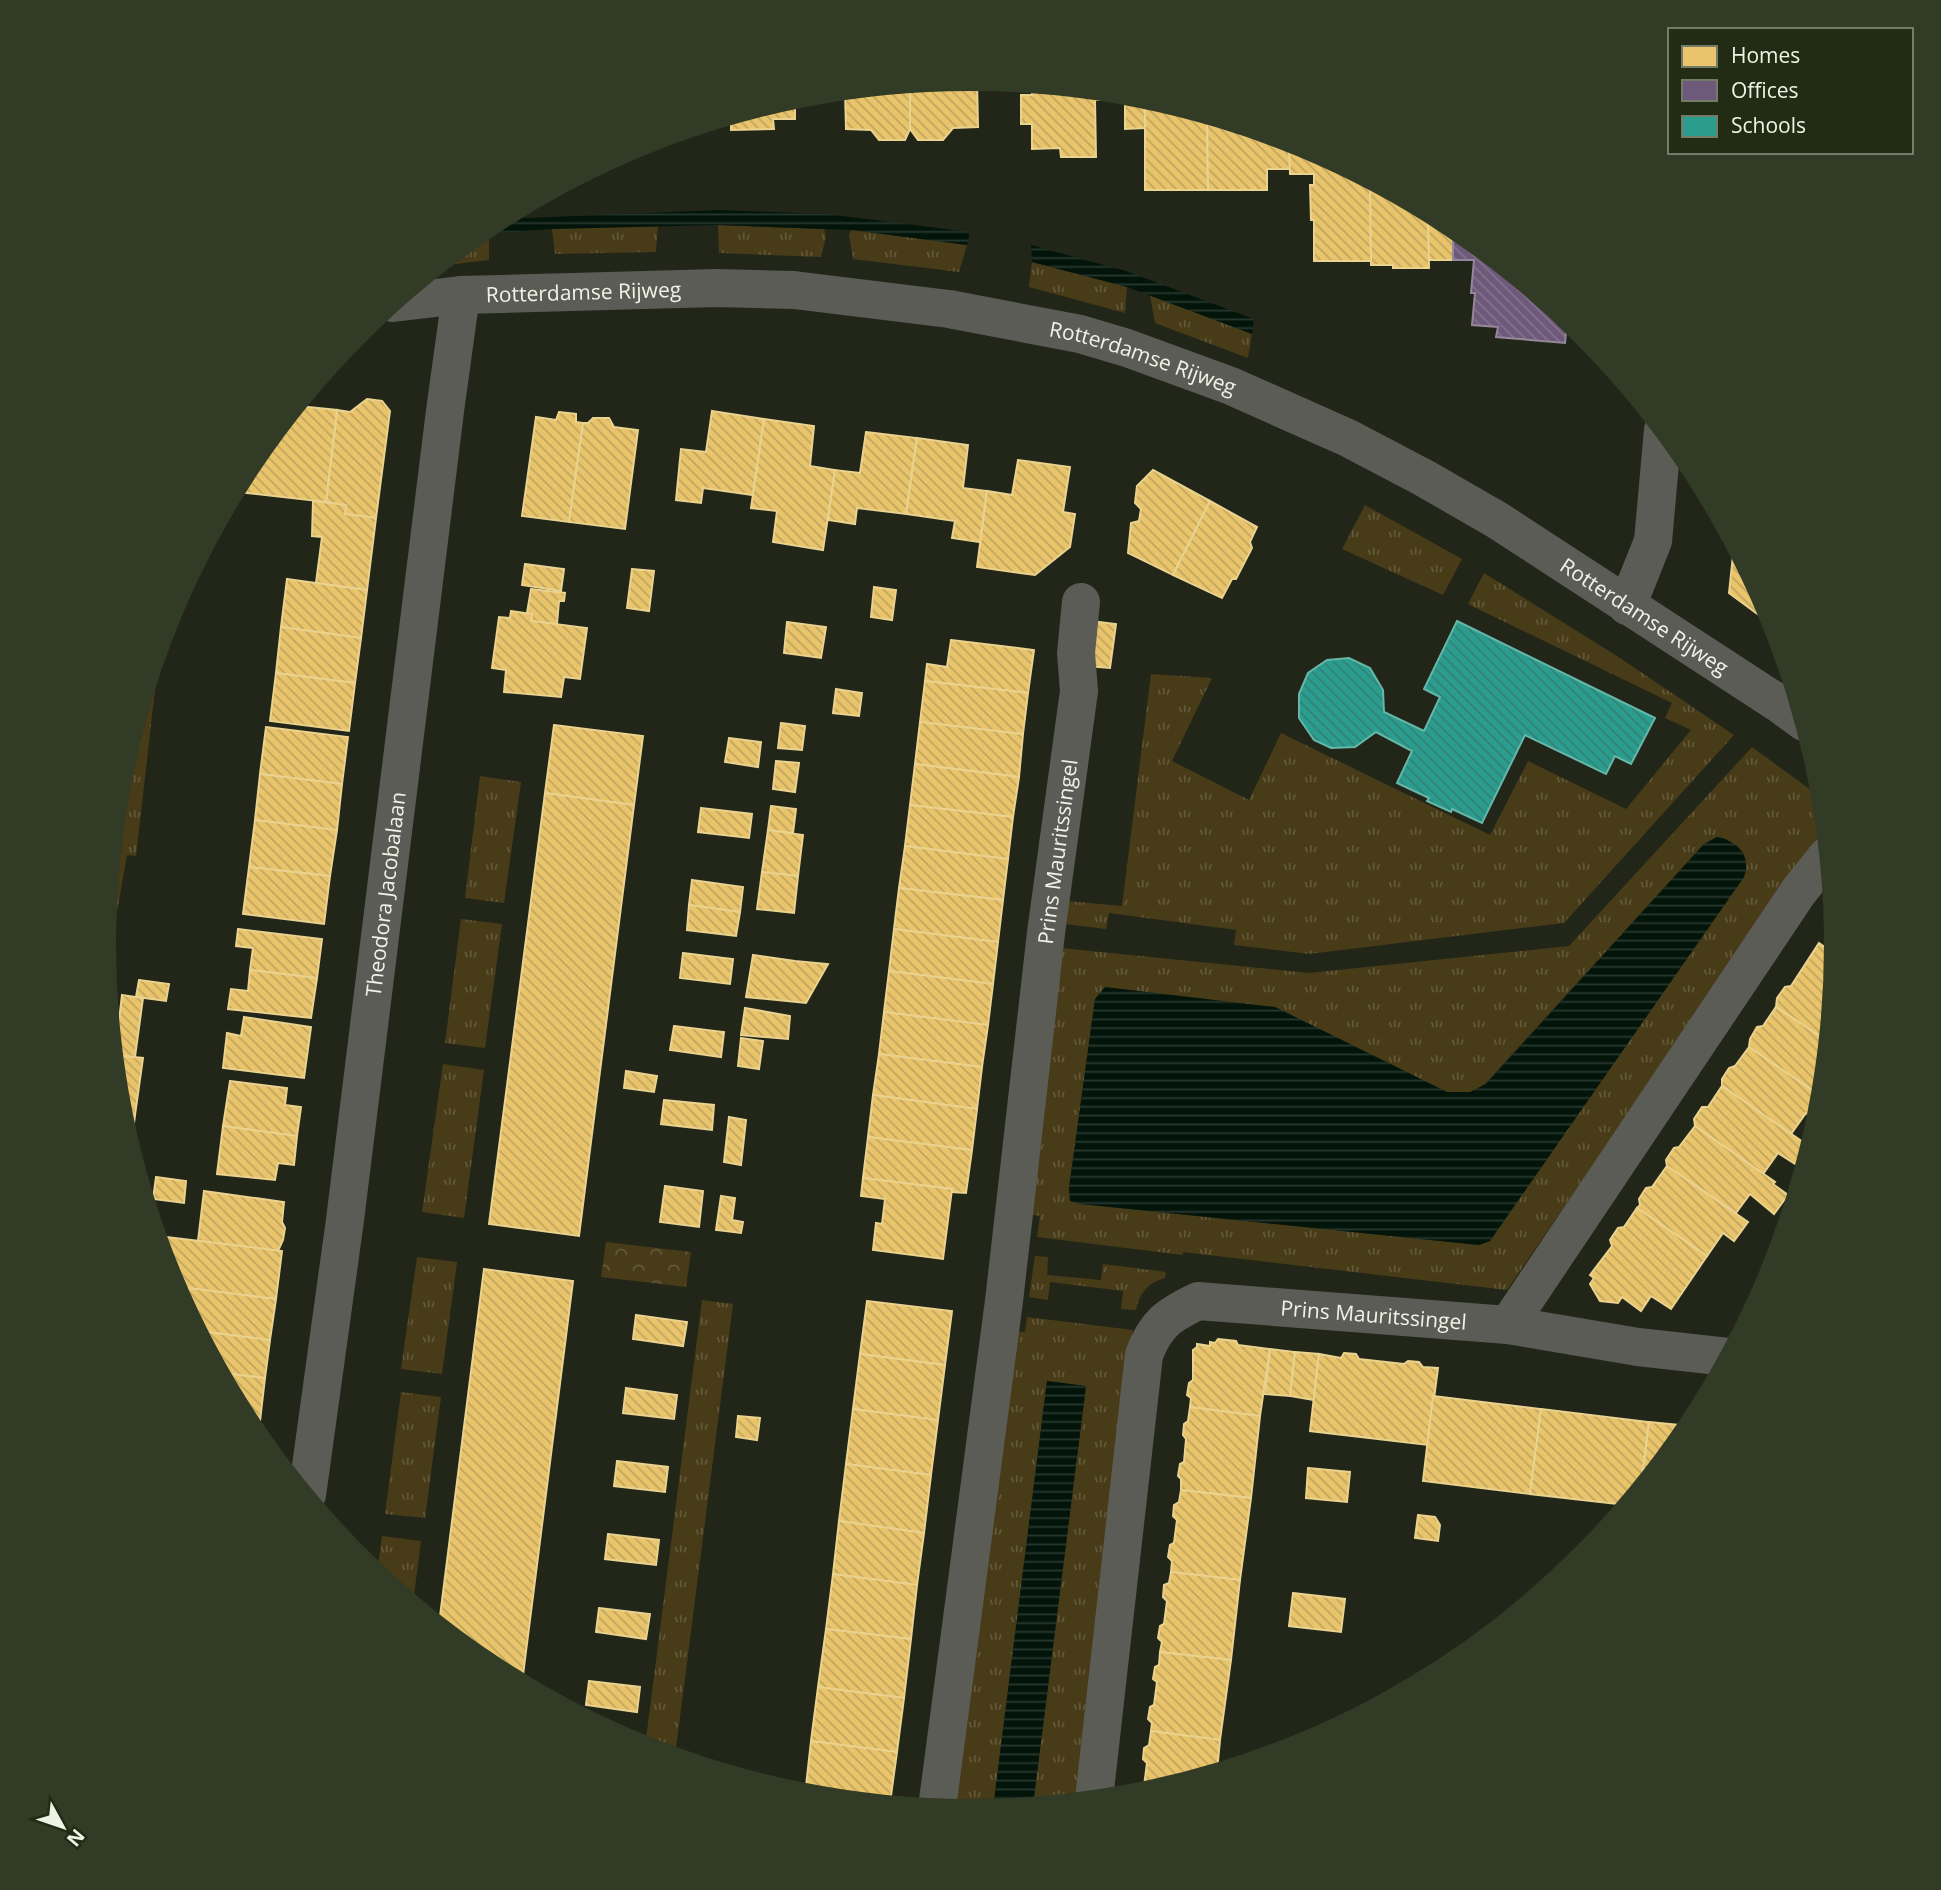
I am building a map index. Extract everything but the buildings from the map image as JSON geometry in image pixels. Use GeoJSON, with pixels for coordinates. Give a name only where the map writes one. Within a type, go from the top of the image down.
{"type":"FeatureCollection","features":[{"type":"Feature","properties":{"kind":"street","name":"Rotterdamse Rijweg"},"geometry":{"type":"LineString","coordinates":[[409,301],[461,295],[717,288],[794,290],[948,309],[1080,334],[1127,348],[1231,386],[1348,438],[1497,520],[1792,713]]}},
{"type":"Feature","properties":{"kind":"street","name":"Theodora Jacobalaan"},"geometry":{"type":"LineString","coordinates":[[309,1484],[345,1220],[461,295]]}},
{"type":"Feature","properties":{"kind":"street"},"geometry":{"type":"LineString","coordinates":[[1627,606],[1653,541],[1662,444]]}},
{"type":"Feature","properties":{"kind":"street","name":"Prins Mauritssingel"},"geometry":{"type":"LineString","coordinates":[[938,1798],[1004,1301],[1044,947],[1079,691],[1076,653],[1082,602]]}},
{"type":"Feature","properties":{"kind":"street"},"geometry":{"type":"LineString","coordinates":[[1508,1325],[1799,891],[1820,865]]}},
{"type":"Feature","properties":{"kind":"street","name":"Prins Mauritssingel"},"geometry":{"type":"LineString","coordinates":[[1095,1790],[1144,1355],[1161,1323],[1198,1301],[1508,1325],[1638,1347],[1719,1356]]}},
{"type":"Feature","properties":{"kind":"green space"},"geometry":{"type":"Polygon","coordinates":[[[718,225],[824,229],[826,237],[821,257],[719,253],[718,225]]]}},
{"type":"Feature","properties":{"kind":"green space"},"geometry":{"type":"Polygon","coordinates":[[[658,226],[656,252],[555,254],[552,229],[658,226]]]}},
{"type":"Feature","properties":{"kind":"green space"},"geometry":{"type":"Polygon","coordinates":[[[852,230],[967,245],[959,272],[853,259],[849,234],[852,230]]]}},
{"type":"Feature","properties":{"kind":"green space"},"geometry":{"type":"Polygon","coordinates":[[[489,240],[489,260],[455,264],[489,240]]]}},
{"type":"Feature","properties":{"kind":"green space"},"geometry":{"type":"Polygon","coordinates":[[[1032,262],[1127,287],[1125,313],[1029,287],[1032,262]]]}},
{"type":"Feature","properties":{"kind":"green space"},"geometry":{"type":"Polygon","coordinates":[[[1150,295],[1252,334],[1248,358],[1155,323],[1150,295]]]}},
{"type":"Feature","properties":{"kind":"green space"},"geometry":{"type":"Polygon","coordinates":[[[1365,505],[1462,559],[1443,595],[1342,549],[1365,505]]]}},
{"type":"Feature","properties":{"kind":"green space"},"geometry":{"type":"Polygon","coordinates":[[[1484,573],[1617,656],[1734,735],[1564,923],[1309,954],[1234,945],[1236,930],[1109,913],[1106,929],[1065,924],[1067,901],[1122,906],[1151,674],[1212,678],[1172,761],[1249,800],[1281,733],[1490,835],[1528,761],[1626,809],[1691,730],[1665,718],[1672,703],[1468,604],[1484,573]]]}},
{"type":"Feature","properties":{"kind":"green space"},"geometry":{"type":"Polygon","coordinates":[[[154,696],[136,856],[127,855],[117,910],[124,834],[133,778],[154,696]]]}},
{"type":"Feature","properties":{"kind":"green space"},"geometry":{"type":"Polygon","coordinates":[[[1752,747],[1810,789],[1817,838],[1507,1290],[1037,1237],[1040,1216],[1028,1214],[1061,948],[1309,973],[1569,946],[1752,747]],[[1717,837],[1704,844],[1485,1084],[1471,1092],[1447,1092],[1275,1007],[1095,999],[1069,1188],[1070,1200],[1081,1204],[1479,1245],[1490,1241],[1744,853],[1726,839],[1717,837]]]}},
{"type":"Feature","properties":{"kind":"green space"},"geometry":{"type":"Polygon","coordinates":[[[480,776],[521,782],[504,903],[465,898],[480,776]]]}},
{"type":"Feature","properties":{"kind":"green space"},"geometry":{"type":"Polygon","coordinates":[[[461,919],[502,924],[485,1048],[445,1043],[461,919]]]}},
{"type":"Feature","properties":{"kind":"green space"},"geometry":{"type":"Polygon","coordinates":[[[443,1064],[484,1070],[464,1218],[422,1212],[443,1064]]]}},
{"type":"Feature","properties":{"kind":"green space"},"geometry":{"type":"Polygon","coordinates":[[[606,1242],[691,1252],[686,1287],[601,1277],[606,1242]]]}},
{"type":"Feature","properties":{"kind":"green space"},"geometry":{"type":"Polygon","coordinates":[[[1035,1256],[1048,1257],[1047,1275],[1101,1280],[1103,1264],[1166,1272],[1165,1278],[1146,1289],[1136,1310],[1121,1309],[1123,1291],[1050,1282],[1048,1300],[1029,1297],[1035,1256]]]}},
{"type":"Feature","properties":{"kind":"green space"},"geometry":{"type":"Polygon","coordinates":[[[417,1257],[457,1262],[442,1374],[401,1369],[417,1257]]]}},
{"type":"Feature","properties":{"kind":"green space"},"geometry":{"type":"Polygon","coordinates":[[[702,1300],[733,1304],[676,1746],[647,1735],[702,1300]]]}},
{"type":"Feature","properties":{"kind":"green space"},"geometry":{"type":"Polygon","coordinates":[[[1027,1317],[1133,1330],[1076,1793],[1034,1796],[1086,1386],[1047,1381],[994,1798],[954,1798],[1013,1331],[1025,1332],[1027,1317]]]}},
{"type":"Feature","properties":{"kind":"green space"},"geometry":{"type":"Polygon","coordinates":[[[401,1392],[441,1397],[425,1518],[385,1514],[401,1392]]]}},
{"type":"Feature","properties":{"kind":"green space"},"geometry":{"type":"Polygon","coordinates":[[[382,1536],[421,1541],[414,1593],[407,1587],[379,1560],[382,1536]]]}},
{"type":"Feature","properties":{"kind":"shaded area"},"geometry":{"type":"Polygon","coordinates":[[[718,210],[827,214],[970,232],[967,245],[852,230],[718,225],[552,229],[499,233],[523,218],[718,210]]]}},
{"type":"Feature","properties":{"kind":"shaded area"},"geometry":{"type":"Polygon","coordinates":[[[1031,245],[1126,271],[1254,319],[1252,334],[1127,287],[1032,262],[1031,245]]]}},
{"type":"Feature","properties":{"kind":"shaded area"},"geometry":{"type":"Polygon","coordinates":[[[1717,837],[1731,842],[1741,851],[1746,863],[1744,877],[1490,1241],[1479,1245],[1070,1201],[1069,1188],[1095,999],[1105,987],[1275,1007],[1447,1092],[1470,1092],[1486,1084],[1704,844],[1717,837]]]}},
{"type":"Feature","properties":{"kind":"shaded area"},"geometry":{"type":"Polygon","coordinates":[[[1047,1381],[1086,1386],[1034,1796],[994,1798],[1047,1381]]]}}]}
